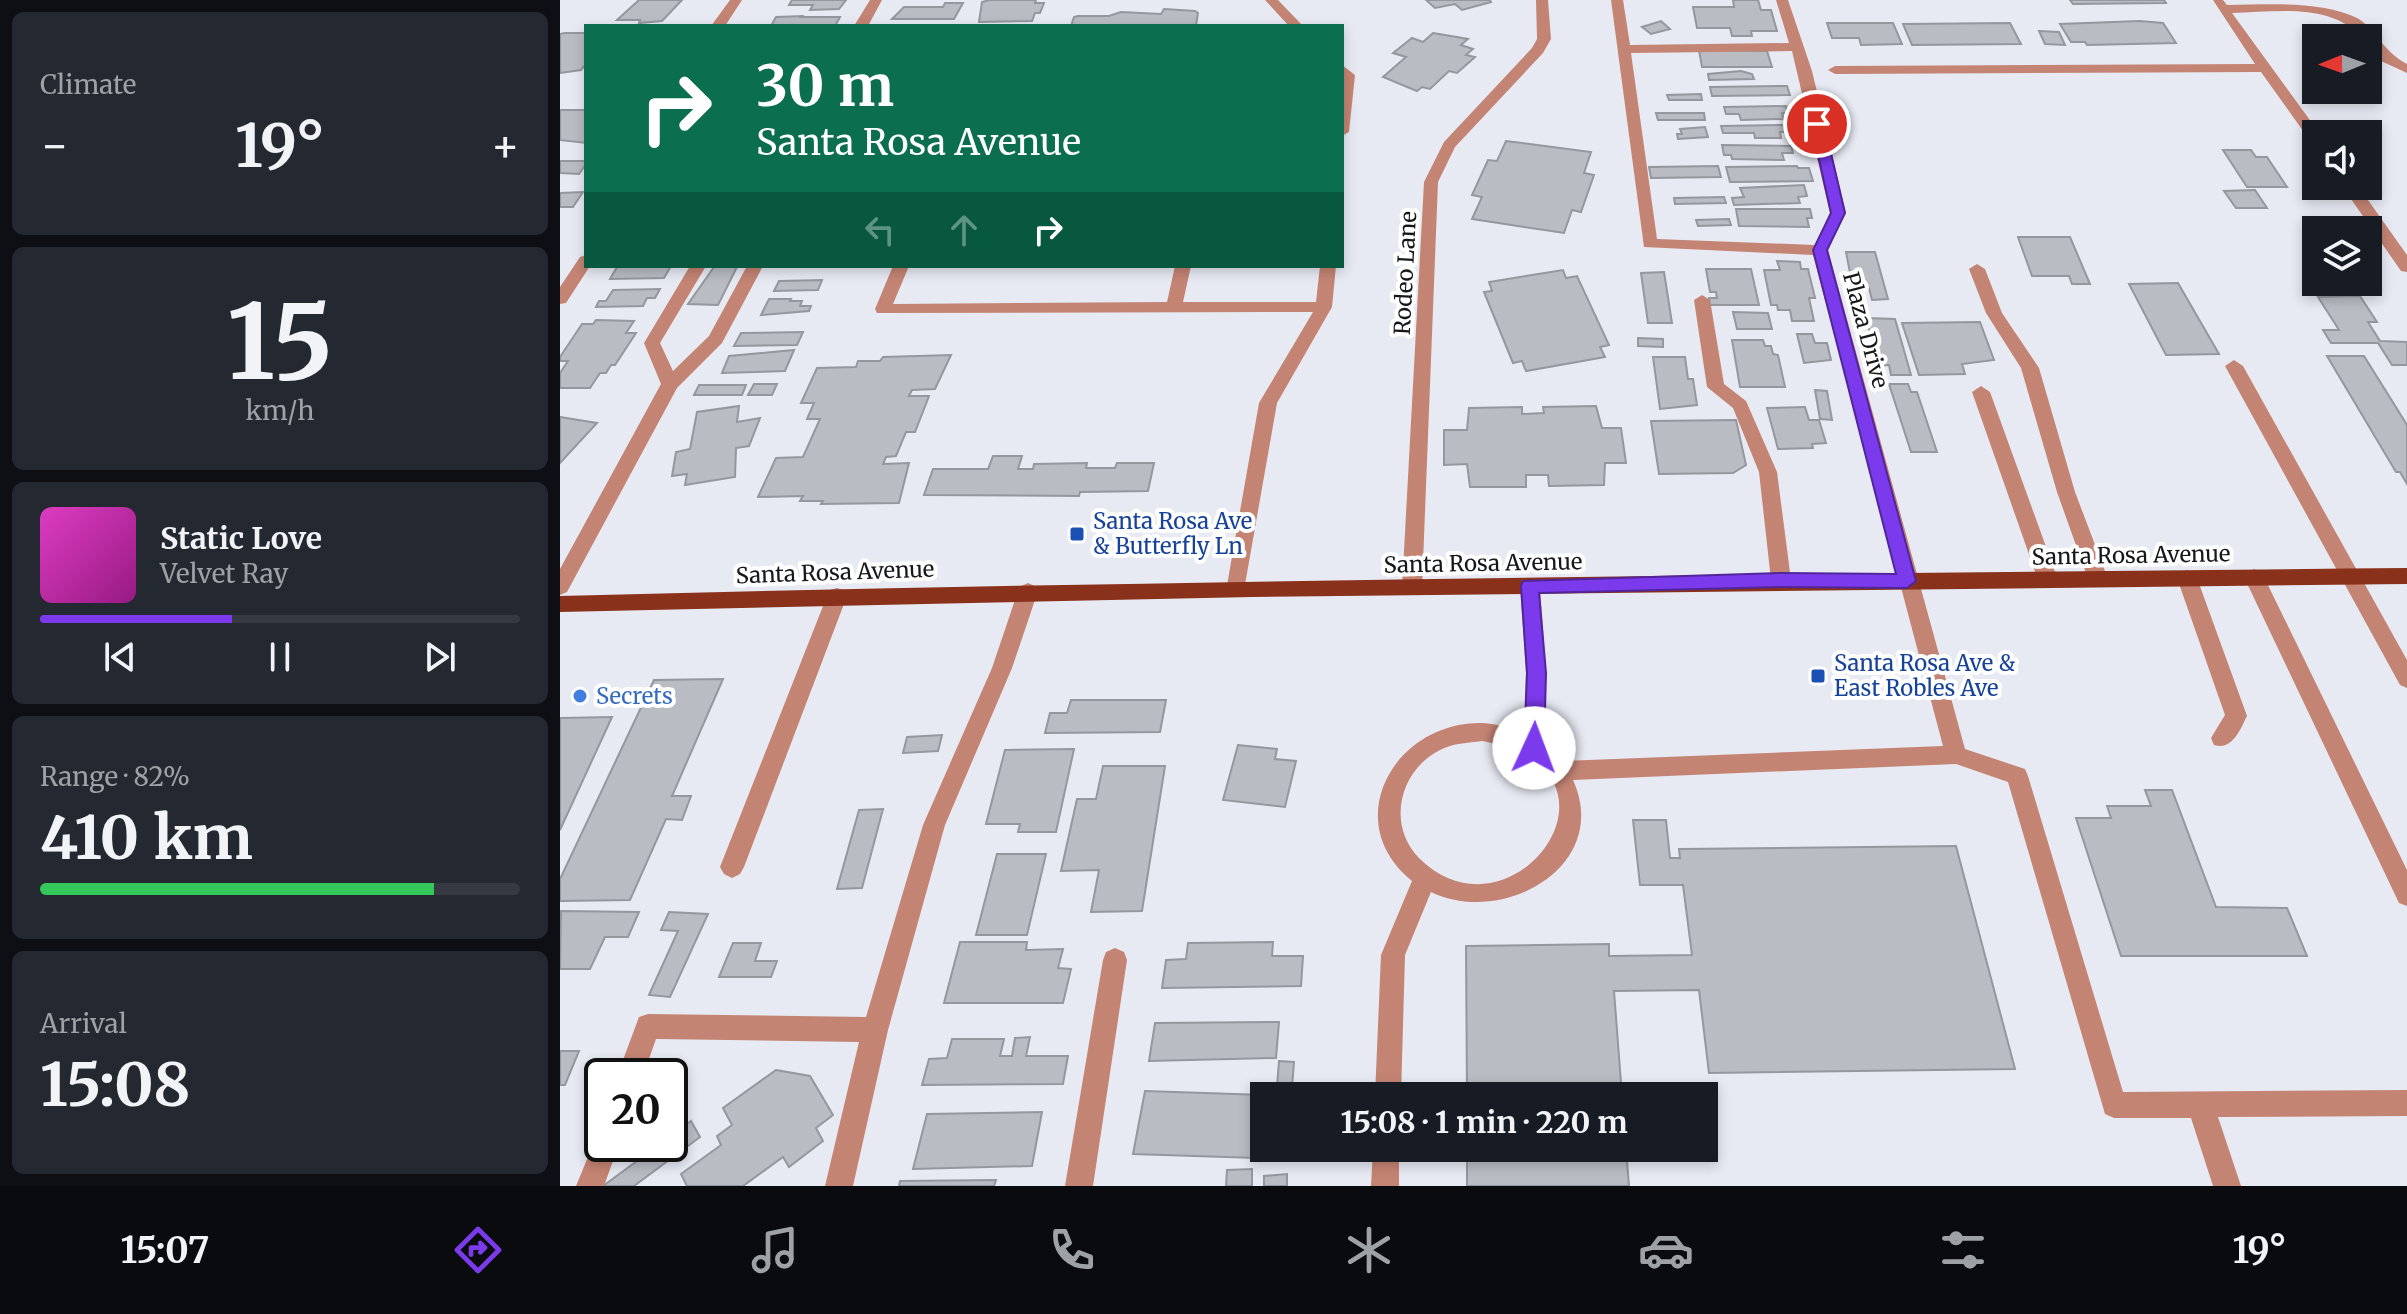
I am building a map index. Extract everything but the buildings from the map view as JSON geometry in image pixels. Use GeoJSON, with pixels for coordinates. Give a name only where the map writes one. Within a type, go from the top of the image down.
{"type":"FeatureCollection","features":[{"type":"Feature","properties":{"kind":"main road","name":"Santa Rosa Avenue"},"geometry":{"type":"LineString","coordinates":[[560,604],[1028,591],[1236,591],[1781,580],[2407,576]]}},
{"type":"Feature","properties":{"kind":"street"},"geometry":{"type":"LineString","coordinates":[[719,24],[736,0]]}},
{"type":"Feature","properties":{"kind":"street"},"geometry":{"type":"LineString","coordinates":[[862,24],[876,0]]}},
{"type":"Feature","properties":{"kind":"street"},"geometry":{"type":"LineString","coordinates":[[1271,0],[1294,24]]}},
{"type":"Feature","properties":{"kind":"street","name":"Rodeo Lane"},"geometry":{"type":"LineString","coordinates":[[1412,588],[1431,182],[1449,145],[1538,50],[1544,39],[1542,0]]}},
{"type":"Feature","properties":{"kind":"street"},"geometry":{"type":"LineString","coordinates":[[1617,0],[1650,244],[1820,250]]}},
{"type":"Feature","properties":{"kind":"street","name":"Plaza Drive"},"geometry":{"type":"LineString","coordinates":[[1782,0],[1797,47],[1838,213],[1820,250],[1956,755]]}},
{"type":"Feature","properties":{"kind":"street"},"geometry":{"type":"LineString","coordinates":[[2220,4],[2303,120]]}},
{"type":"Feature","properties":{"kind":"street"},"geometry":{"type":"LineString","coordinates":[[2220,4],[2310,8],[2334,14],[2354,21],[2386,58],[2407,69]]}},
{"type":"Feature","properties":{"kind":"street"},"geometry":{"type":"LineString","coordinates":[[1625,49],[1797,47]]}},
{"type":"Feature","properties":{"kind":"street"},"geometry":{"type":"LineString","coordinates":[[1835,70],[2266,68]]}},
{"type":"Feature","properties":{"kind":"street"},"geometry":{"type":"LineString","coordinates":[[1344,71],[1348,75],[1344,113]]}},
{"type":"Feature","properties":{"kind":"street"},"geometry":{"type":"LineString","coordinates":[[2360,200],[2407,267]]}},
{"type":"Feature","properties":{"kind":"street"},"geometry":{"type":"LineString","coordinates":[[560,299],[584,263]]}},
{"type":"Feature","properties":{"kind":"street"},"geometry":{"type":"LineString","coordinates":[[670,384],[652,343],[697,268]]}},
{"type":"Feature","properties":{"kind":"street"},"geometry":{"type":"LineString","coordinates":[[560,587],[670,384],[716,339],[754,268]]}},
{"type":"Feature","properties":{"kind":"street"},"geometry":{"type":"LineString","coordinates":[[900,268],[883,309],[1324,307]]}},
{"type":"Feature","properties":{"kind":"street"},"geometry":{"type":"LineString","coordinates":[[1174,308],[1183,268]]}},
{"type":"Feature","properties":{"kind":"street"},"geometry":{"type":"LineString","coordinates":[[1236,591],[1268,403],[1324,307],[1328,268]]}},
{"type":"Feature","properties":{"kind":"street"},"geometry":{"type":"LineString","coordinates":[[1977,269],[1994,313],[2030,368],[2066,492],[2098,579]]}},
{"type":"Feature","properties":{"kind":"street"},"geometry":{"type":"LineString","coordinates":[[1702,300],[1716,387],[1740,405],[1768,472],[1781,580]]}},
{"type":"Feature","properties":{"kind":"street"},"geometry":{"type":"LineString","coordinates":[[2234,366],[2407,679]]}},
{"type":"Feature","properties":{"kind":"street"},"geometry":{"type":"LineString","coordinates":[[1981,392],[2048,580]]}},
{"type":"Feature","properties":{"kind":"street"},"geometry":{"type":"LineString","coordinates":[[2254,577],[2407,895]]}},
{"type":"Feature","properties":{"kind":"street"},"geometry":{"type":"LineString","coordinates":[[2187,578],[2236,716],[2222,738]]}},
{"type":"Feature","properties":{"kind":"street"},"geometry":{"type":"LineString","coordinates":[[1530,586],[1536,673],[1534,748]]}},
{"type":"Feature","properties":{"kind":"street"},"geometry":{"type":"LineString","coordinates":[[839,1186],[875,1030],[934,825],[1002,668],[1028,591]]}},
{"type":"Feature","properties":{"kind":"street"},"geometry":{"type":"LineString","coordinates":[[732,867],[837,596]]}},
{"type":"Feature","properties":{"kind":"street"},"geometry":{"type":"LineString","coordinates":[[1482,732],[1510,736],[1534,748],[1557,771],[1568,796],[1570,823],[1561,849],[1543,871],[1516,887],[1485,894],[1453,891],[1425,878],[1404,859],[1391,835],[1388,809],[1394,784],[1408,762],[1428,745],[1454,735],[1482,732]]}},
{"type":"Feature","properties":{"kind":"street"},"geometry":{"type":"LineString","coordinates":[[1557,771],[1956,755],[2017,776],[2114,1105],[2407,1103]]}},
{"type":"Feature","properties":{"kind":"street"},"geometry":{"type":"LineString","coordinates":[[1388,1082],[1393,955],[1425,878]]}},
{"type":"Feature","properties":{"kind":"street"},"geometry":{"type":"LineString","coordinates":[[1079,1186],[1115,960]]}},
{"type":"Feature","properties":{"kind":"street"},"geometry":{"type":"LineString","coordinates":[[636,1058],[648,1026],[875,1030]]}},
{"type":"Feature","properties":{"kind":"street"},"geometry":{"type":"LineString","coordinates":[[2200,1104],[2227,1186]]}},
{"type":"Feature","properties":{"kind":"street"},"geometry":{"type":"LineString","coordinates":[[590,1186],[599,1162]]}},
{"type":"Feature","properties":{"kind":"street"},"geometry":{"type":"LineString","coordinates":[[1385,1186],[1386,1162]]}},
{"type":"Feature","properties":{"kind":"place","name":"Santa Rosa Ave & Butterfly Ln"},"geometry":{"type":"Point","coordinates":[1077,534]}},
{"type":"Feature","properties":{"kind":"place","name":"Santa Rosa Ave & East Robles Ave"},"geometry":{"type":"Point","coordinates":[1818,676]}},
{"type":"Feature","properties":{"kind":"place","name":"Secrets"},"geometry":{"type":"Point","coordinates":[580,696]}},
{"type":"Feature","properties":{"kind":"route"},"geometry":{"type":"LineString","coordinates":[[1534,748],[1536,673],[1530,586],[1781,580],[1907,581],[1820,250],[1838,213],[1817,124]]}}]}
